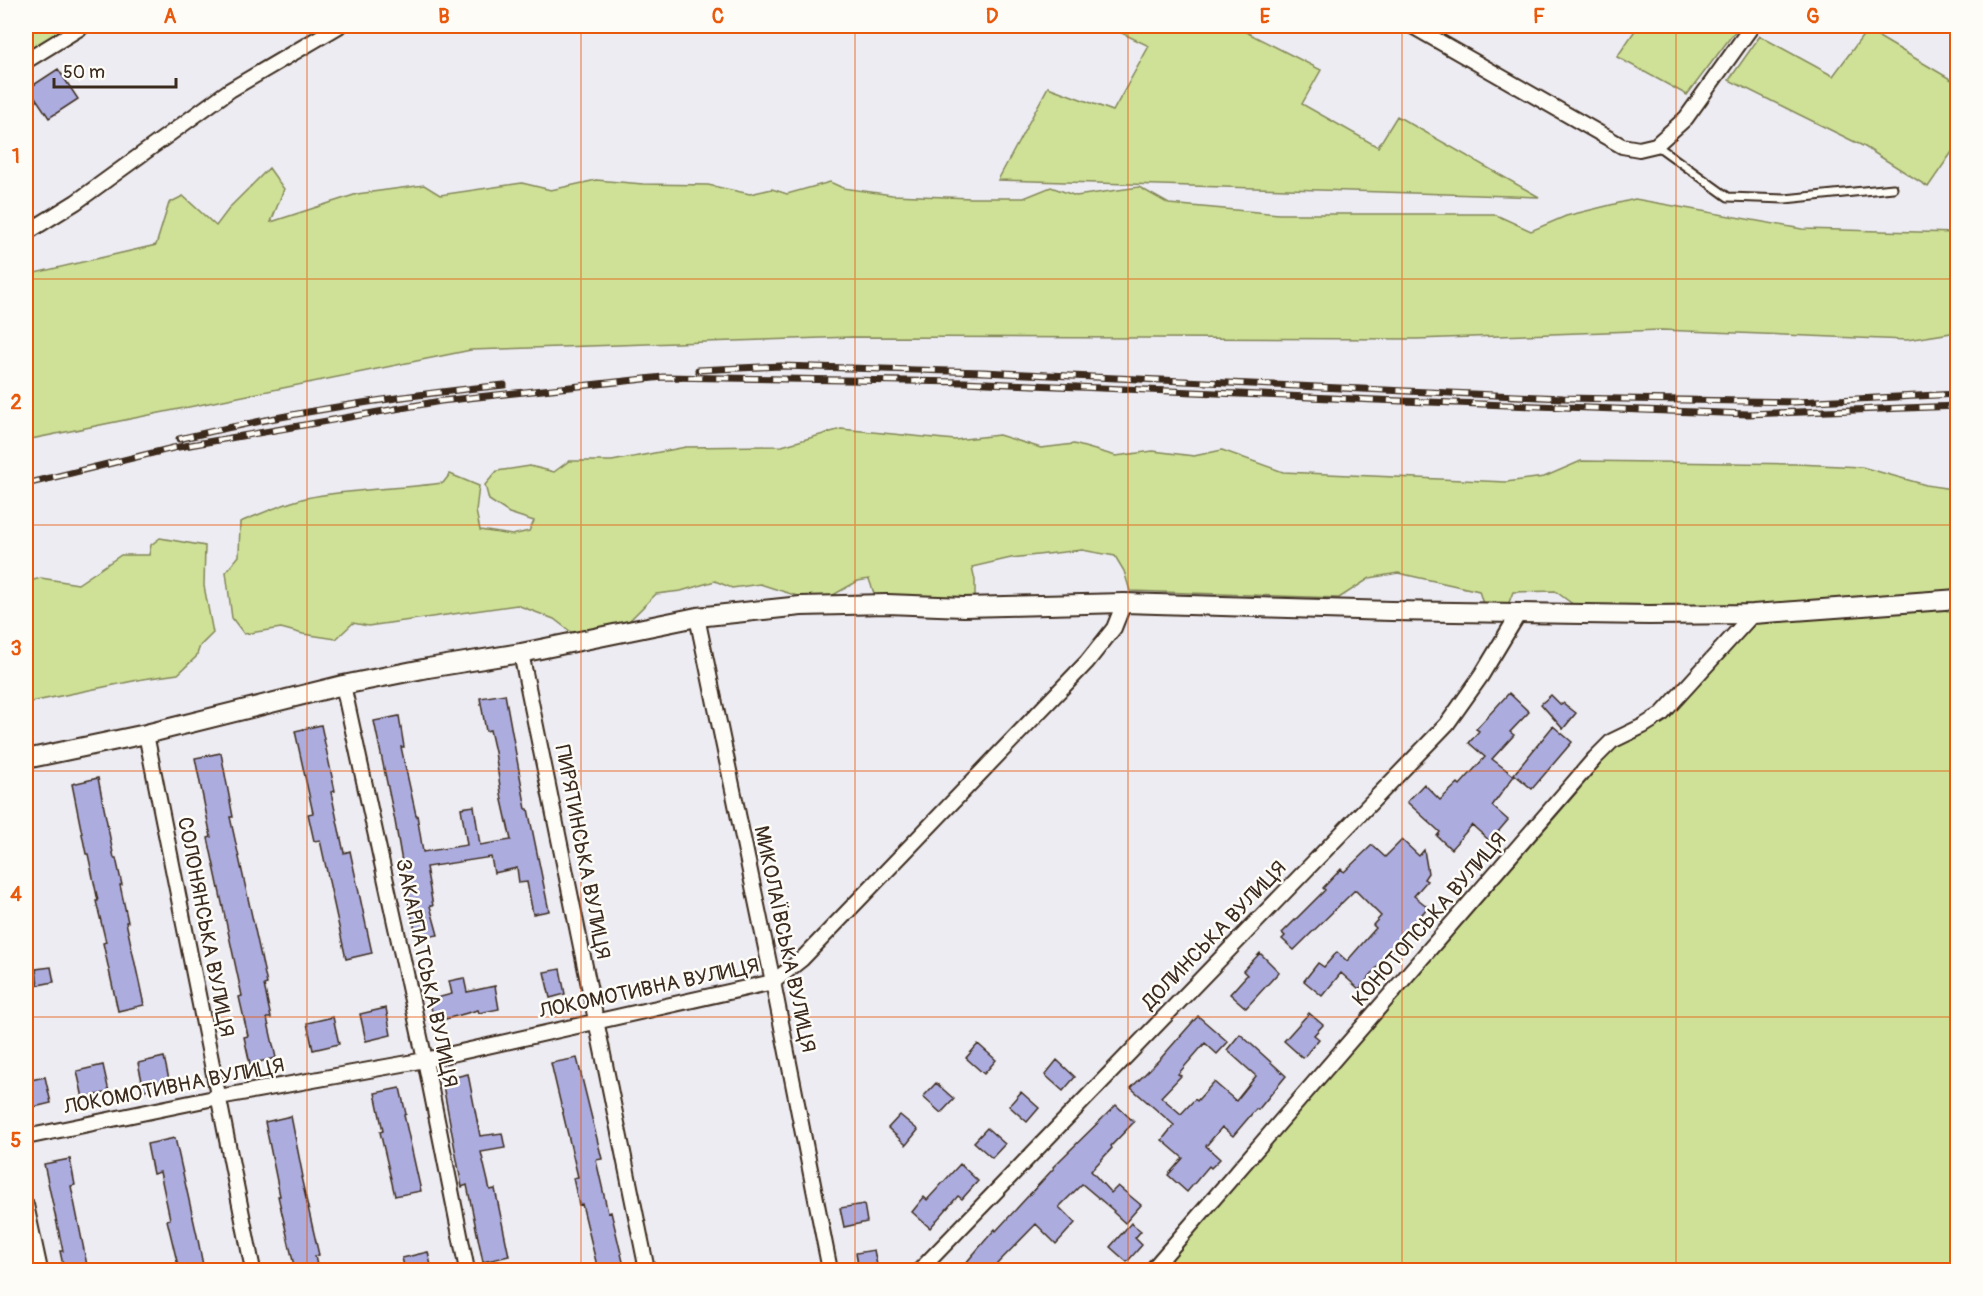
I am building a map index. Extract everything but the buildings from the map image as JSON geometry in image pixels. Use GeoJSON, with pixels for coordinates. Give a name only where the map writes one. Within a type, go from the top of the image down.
{"type":"FeatureCollection","features":[{"type":"Feature","properties":{"kind":"street"},"geometry":{"type":"LineString","coordinates":[[26,62],[83,26]]}},
{"type":"Feature","properties":{"kind":"street"},"geometry":{"type":"LineString","coordinates":[[26,233],[76,202],[230,90],[339,26]]}},
{"type":"Feature","properties":{"kind":"street"},"geometry":{"type":"LineString","coordinates":[[1412,26],[1622,146],[1639,149],[1656,145],[1686,118],[1752,26]]}},
{"type":"Feature","properties":{"kind":"street"},"geometry":{"type":"LineString","coordinates":[[26,759],[146,734],[342,685],[428,668],[521,653],[697,617],[801,606],[887,604],[964,607],[1124,603],[1391,611],[1649,615],[1753,614],[1958,599]]}},
{"type":"Feature","properties":{"kind":"street","name":"ЛОКОМОТИВНА ВУЛИЦЯ"},"geometry":{"type":"LineString","coordinates":[[26,1137],[219,1097],[425,1060],[773,982],[802,959],[1087,662],[1114,628],[1124,603]]}},
{"type":"Feature","properties":{"kind":"street","name":"ДОЛИНСЬКА ВУЛИЦЯ"},"geometry":{"type":"LineString","coordinates":[[920,1270],[1447,723],[1481,676],[1520,613]]}},
{"type":"Feature","properties":{"kind":"street","name":"КОНОТОПСЬКА ВУЛИЦЯ"},"geometry":{"type":"LineString","coordinates":[[1152,1270],[1595,758],[1612,741],[1662,714],[1753,614]]}},
{"type":"Feature","properties":{"kind":"street","name":"МИКОЛАЇВСЬКА ВУЛИЦЯ"},"geometry":{"type":"LineString","coordinates":[[697,617],[830,1270]]}},
{"type":"Feature","properties":{"kind":"street","name":"ПИРЯТИНСЬКА ВУЛИЦЯ"},"geometry":{"type":"LineString","coordinates":[[521,653],[647,1270]]}},
{"type":"Feature","properties":{"kind":"street","name":"ЗАКАРПАТСЬКА ВУЛИЦЯ"},"geometry":{"type":"LineString","coordinates":[[342,685],[425,1060],[467,1270]]}},
{"type":"Feature","properties":{"kind":"street","name":"СОЛОНЯНСЬКА ВУЛИЦЯ"},"geometry":{"type":"LineString","coordinates":[[146,734],[253,1270]]}},
{"type":"Feature","properties":{"kind":"street"},"geometry":{"type":"LineString","coordinates":[[26,1205],[40,1270]]}},
{"type":"Feature","properties":{"kind":"lane"},"geometry":{"type":"LineString","coordinates":[[1656,145],[1728,198],[1785,199],[1893,188]]}},
{"type":"Feature","properties":{"kind":"green space"},"geometry":{"type":"Polygon","coordinates":[[[26,26],[69,26],[26,54],[26,26]]]}},
{"type":"Feature","properties":{"kind":"green space"},"geometry":{"type":"Polygon","coordinates":[[[1107,26],[1234,26],[1321,70],[1302,104],[1378,147],[1397,116],[1539,197],[998,180],[1048,87],[1113,111],[1149,46],[1107,26]]]}},
{"type":"Feature","properties":{"kind":"green space"},"geometry":{"type":"Polygon","coordinates":[[[1638,26],[1739,26],[1687,95],[1617,57],[1638,26]]]}},
{"type":"Feature","properties":{"kind":"green space"},"geometry":{"type":"Polygon","coordinates":[[[1867,30],[1957,83],[1957,155],[1952,152],[1928,187],[1865,147],[1729,80],[1760,36],[1833,76],[1867,30]]]}},
{"type":"Feature","properties":{"kind":"green space"},"geometry":{"type":"Polygon","coordinates":[[[269,168],[284,189],[271,222],[357,194],[424,185],[440,195],[522,183],[551,190],[596,180],[643,184],[708,185],[750,194],[772,189],[787,194],[830,182],[843,188],[892,195],[972,198],[1024,198],[1051,187],[1076,196],[1139,187],[1169,204],[1279,214],[1494,214],[1531,231],[1566,216],[1635,199],[1802,229],[1957,233],[1957,332],[1907,340],[1661,330],[1417,339],[852,337],[471,350],[26,440],[26,275],[156,245],[169,203],[183,196],[216,226],[231,206],[269,168]]]}},
{"type":"Feature","properties":{"kind":"green space"},"geometry":{"type":"Polygon","coordinates":[[[841,429],[955,440],[999,435],[1041,448],[1074,444],[1116,456],[1153,451],[1194,456],[1222,450],[1283,472],[1506,482],[1544,477],[1581,461],[1862,467],[1926,485],[1958,490],[1957,592],[1747,608],[1578,608],[1555,591],[1513,592],[1508,605],[1483,604],[1479,591],[1398,573],[1370,578],[1339,598],[1130,591],[1124,571],[1115,556],[1082,550],[1011,558],[972,567],[975,580],[975,600],[877,602],[869,579],[858,581],[819,603],[760,584],[732,588],[715,581],[681,591],[656,594],[629,621],[575,635],[554,619],[517,605],[368,626],[353,623],[336,639],[281,628],[244,634],[232,618],[226,572],[239,556],[240,522],[298,500],[340,493],[443,483],[450,474],[479,486],[476,511],[480,530],[512,535],[529,531],[534,521],[509,513],[489,500],[485,485],[497,471],[530,466],[554,472],[569,461],[612,461],[686,447],[782,446],[841,429]]]}},
{"type":"Feature","properties":{"kind":"green space"},"geometry":{"type":"Polygon","coordinates":[[[160,538],[205,546],[204,586],[213,633],[200,646],[196,657],[178,674],[26,703],[26,582],[41,578],[78,584],[121,555],[149,555],[151,545],[160,538]]]}},
{"type":"Feature","properties":{"kind":"green space"},"geometry":{"type":"Polygon","coordinates":[[[1940,609],[1957,613],[1957,1270],[1161,1270],[1576,793],[1611,749],[1644,733],[1682,703],[1757,618],[1940,609]]]}},
{"type":"Feature","properties":{"kind":"railway"},"geometry":{"type":"LineString","coordinates":[[698,370],[781,366],[983,372],[1563,398],[1795,402],[1958,394]]}},
{"type":"Feature","properties":{"kind":"railway"},"geometry":{"type":"LineString","coordinates":[[26,484],[173,448],[441,401],[663,377],[964,382],[1748,414],[1958,406]]}},
{"type":"Feature","properties":{"kind":"railway"},"geometry":{"type":"LineString","coordinates":[[179,439],[341,406],[504,385]]}}]}
